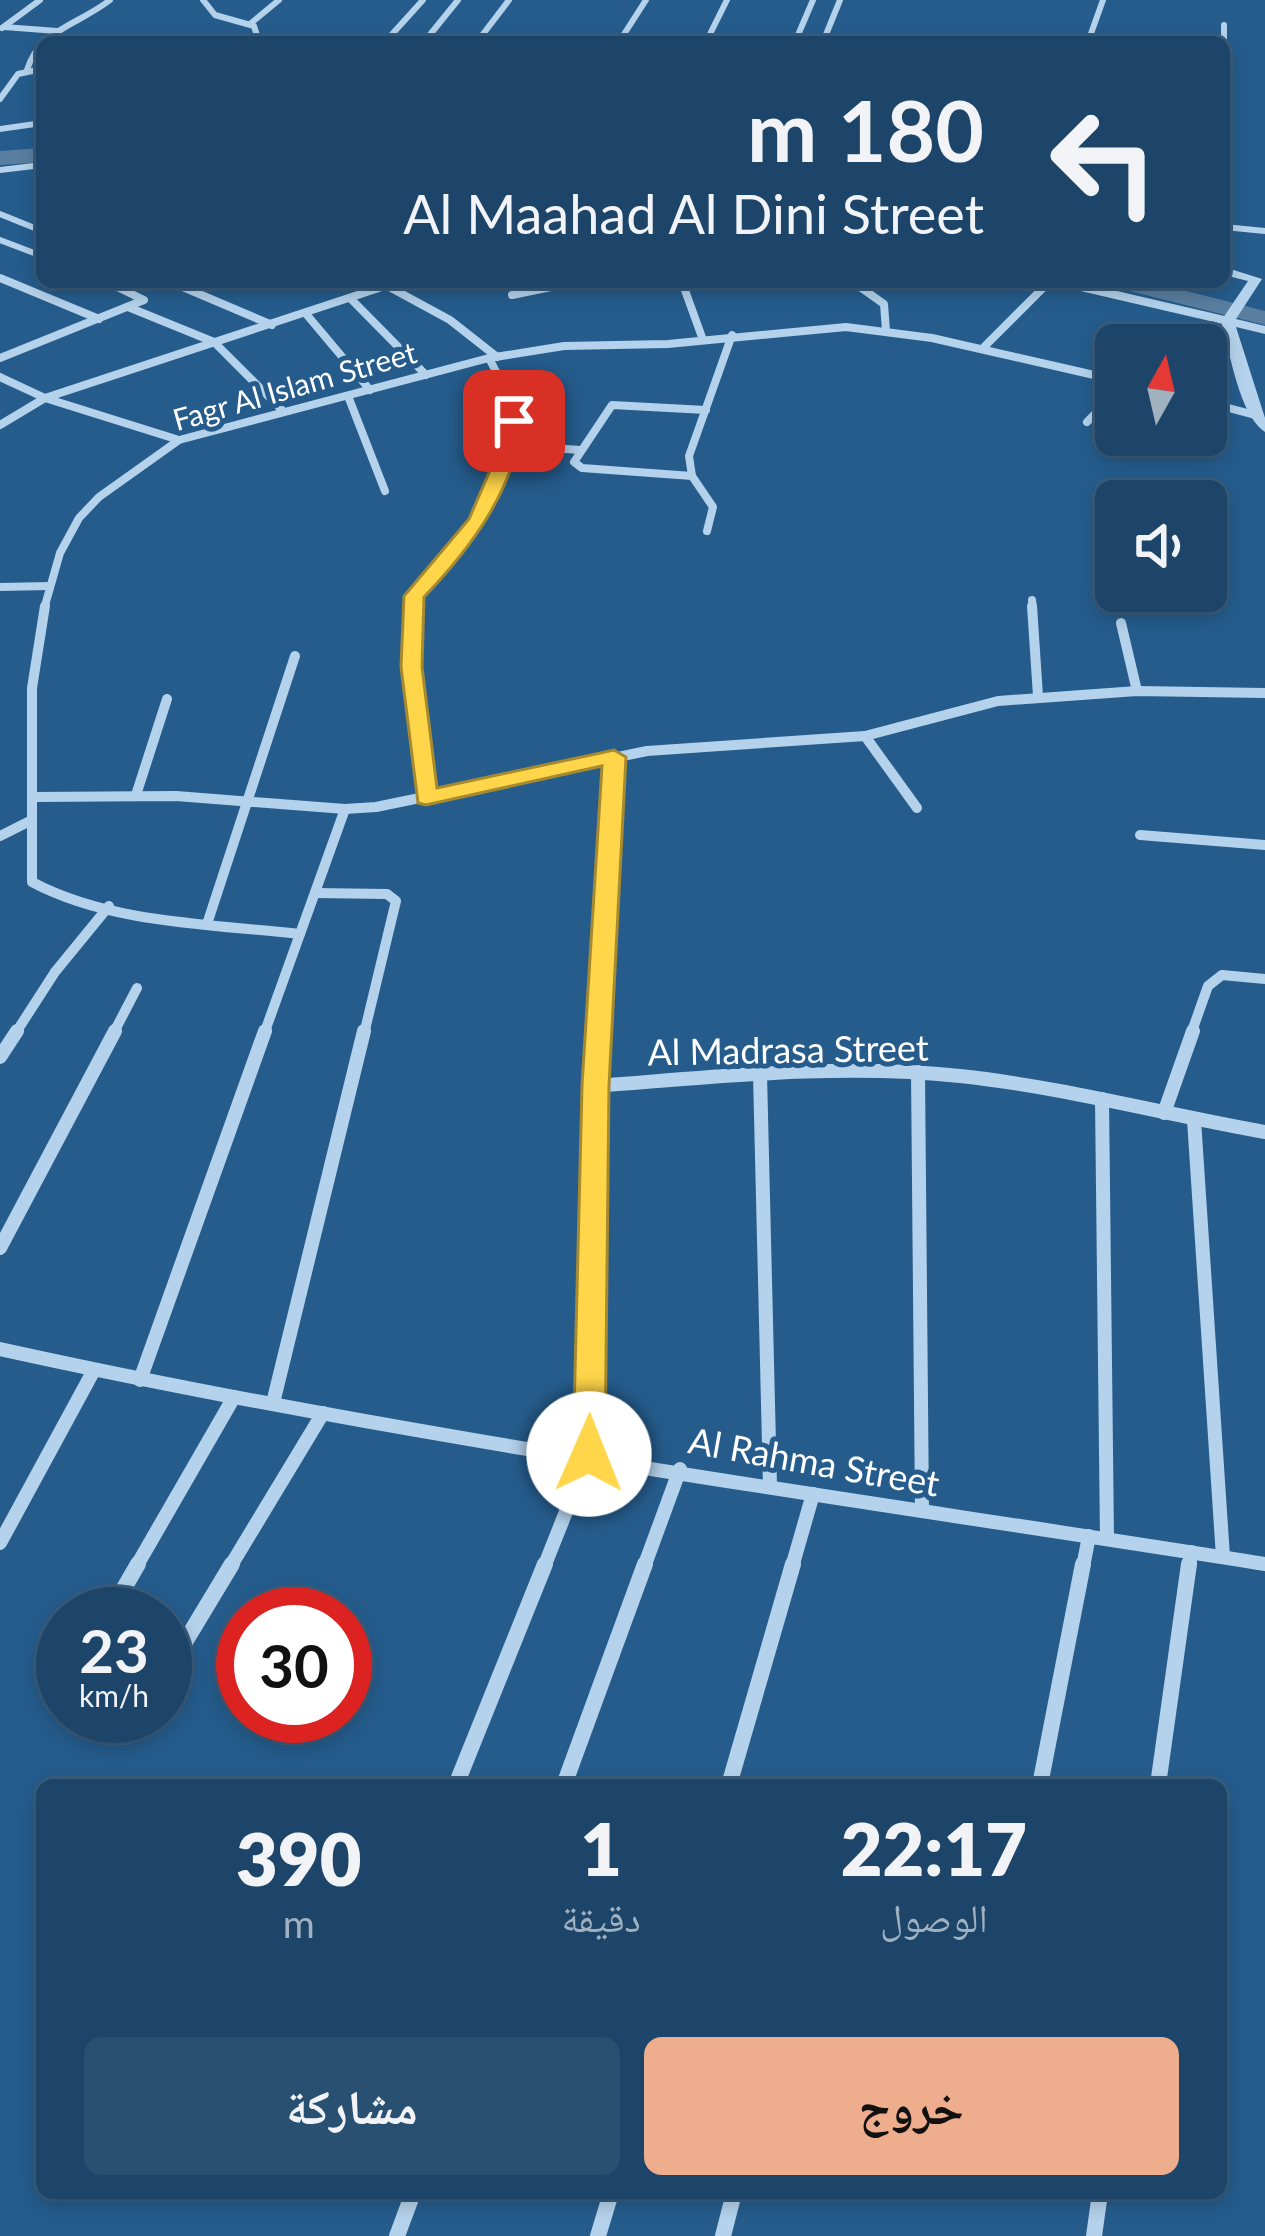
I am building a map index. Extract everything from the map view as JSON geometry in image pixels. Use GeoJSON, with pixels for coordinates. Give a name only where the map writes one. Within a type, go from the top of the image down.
{"type":"FeatureCollection","features":[{"type":"Feature","properties":{"kind":"street"},"geometry":{"type":"LineString","coordinates":[[2,28],[40,0]]}},
{"type":"Feature","properties":{"kind":"street"},"geometry":{"type":"LineString","coordinates":[[50,36],[86,20],[110,0]]}},
{"type":"Feature","properties":{"kind":"street"},"geometry":{"type":"LineString","coordinates":[[203,0],[214,15],[250,24],[258,36]]}},
{"type":"Feature","properties":{"kind":"street"},"geometry":{"type":"LineString","coordinates":[[250,24],[279,0]]}},
{"type":"Feature","properties":{"kind":"street"},"geometry":{"type":"LineString","coordinates":[[390,36],[423,0]]}},
{"type":"Feature","properties":{"kind":"street"},"geometry":{"type":"LineString","coordinates":[[429,36],[458,0]]}},
{"type":"Feature","properties":{"kind":"street"},"geometry":{"type":"LineString","coordinates":[[482,36],[509,0]]}},
{"type":"Feature","properties":{"kind":"street"},"geometry":{"type":"LineString","coordinates":[[623,36],[646,0]]}},
{"type":"Feature","properties":{"kind":"street"},"geometry":{"type":"LineString","coordinates":[[709,36],[727,0]]}},
{"type":"Feature","properties":{"kind":"street"},"geometry":{"type":"LineString","coordinates":[[798,36],[813,0]]}},
{"type":"Feature","properties":{"kind":"street"},"geometry":{"type":"LineString","coordinates":[[825,36],[841,0]]}},
{"type":"Feature","properties":{"kind":"street"},"geometry":{"type":"LineString","coordinates":[[1090,36],[1103,0]]}},
{"type":"Feature","properties":{"kind":"street"},"geometry":{"type":"LineString","coordinates":[[810,11],[832,12]]}},
{"type":"Feature","properties":{"kind":"street"},"geometry":{"type":"LineString","coordinates":[[1224,25],[1224,36]]}},
{"type":"Feature","properties":{"kind":"street"},"geometry":{"type":"LineString","coordinates":[[2,28],[57,32]]}},
{"type":"Feature","properties":{"kind":"street"},"geometry":{"type":"LineString","coordinates":[[27,70],[36,44]]}},
{"type":"Feature","properties":{"kind":"street"},"geometry":{"type":"LineString","coordinates":[[0,99],[15,77],[36,69]]}},
{"type":"Feature","properties":{"kind":"street"},"geometry":{"type":"LineString","coordinates":[[0,129],[36,124]]}},
{"type":"Feature","properties":{"kind":"street"},"geometry":{"type":"LineString","coordinates":[[0,170],[36,166]]}},
{"type":"Feature","properties":{"kind":"street"},"geometry":{"type":"LineString","coordinates":[[0,214],[36,228]]}},
{"type":"Feature","properties":{"kind":"street"},"geometry":{"type":"LineString","coordinates":[[0,239],[28,225]]}},
{"type":"Feature","properties":{"kind":"street"},"geometry":{"type":"LineString","coordinates":[[1230,227],[1265,231]]}},
{"type":"Feature","properties":{"kind":"street"},"geometry":{"type":"LineString","coordinates":[[0,239],[36,254]]}},
{"type":"Feature","properties":{"kind":"street"},"geometry":{"type":"LineString","coordinates":[[1230,272],[1260,280]]}},
{"type":"Feature","properties":{"kind":"street"},"geometry":{"type":"LineString","coordinates":[[0,278],[99,319]]}},
{"type":"Feature","properties":{"kind":"street"},"geometry":{"type":"LineString","coordinates":[[1230,317],[1260,280]]}},
{"type":"Feature","properties":{"kind":"street"},"geometry":{"type":"LineString","coordinates":[[0,358],[145,298],[121,288]]}},
{"type":"Feature","properties":{"kind":"street"},"geometry":{"type":"LineString","coordinates":[[185,288],[272,326]]}},
{"type":"Feature","properties":{"kind":"street"},"geometry":{"type":"LineString","coordinates":[[0,425],[45,398],[308,315],[375,288]]}},
{"type":"Feature","properties":{"kind":"street"},"geometry":{"type":"LineString","coordinates":[[391,288],[467,331],[494,357],[514,407],[511,445],[479,519],[457,551],[414,596],[412,667],[426,798]]}},
{"type":"Feature","properties":{"kind":"street"},"geometry":{"type":"LineString","coordinates":[[512,295],[545,288]]}},
{"type":"Feature","properties":{"kind":"street"},"geometry":{"type":"LineString","coordinates":[[684,288],[704,340]]}},
{"type":"Feature","properties":{"kind":"street"},"geometry":{"type":"LineString","coordinates":[[862,288],[884,304],[886,331]]}},
{"type":"Feature","properties":{"kind":"street"},"geometry":{"type":"LineString","coordinates":[[984,347],[1043,288]]}},
{"type":"Feature","properties":{"kind":"street"},"geometry":{"type":"LineString","coordinates":[[1089,288],[1230,317],[1265,330]]}},
{"type":"Feature","properties":{"kind":"street"},"geometry":{"type":"LineString","coordinates":[[351,299],[427,375]]}},
{"type":"Feature","properties":{"kind":"street"},"geometry":{"type":"LineString","coordinates":[[128,308],[214,342],[283,411]]}},
{"type":"Feature","properties":{"kind":"street"},"geometry":{"type":"LineString","coordinates":[[308,315],[370,390]]}},
{"type":"Feature","properties":{"kind":"street"},"geometry":{"type":"LineString","coordinates":[[1230,317],[1260,422]]}},
{"type":"Feature","properties":{"kind":"street","name":"Fagr Al Islam Street"},"geometry":{"type":"LineString","coordinates":[[300,934],[109,906],[44,890],[32,881],[32,688],[50,586],[68,535],[119,479],[179,440],[494,357],[564,346],[829,328],[886,331],[984,347],[1095,375]]}},
{"type":"Feature","properties":{"kind":"street"},"geometry":{"type":"LineString","coordinates":[[707,531],[713,507],[692,476],[688,456],[732,335]]}},
{"type":"Feature","properties":{"kind":"street"},"geometry":{"type":"LineString","coordinates":[[0,376],[45,398],[179,440]]}},
{"type":"Feature","properties":{"kind":"street"},"geometry":{"type":"LineString","coordinates":[[348,396],[385,491]]}},
{"type":"Feature","properties":{"kind":"street"},"geometry":{"type":"LineString","coordinates":[[692,476],[582,468],[574,462],[612,405],[706,410]]}},
{"type":"Feature","properties":{"kind":"street"},"geometry":{"type":"LineString","coordinates":[[1227,410],[1260,422]]}},
{"type":"Feature","properties":{"kind":"street"},"geometry":{"type":"LineString","coordinates":[[1087,422],[1095,414]]}},
{"type":"Feature","properties":{"kind":"street"},"geometry":{"type":"LineString","coordinates":[[511,445],[580,450]]}},
{"type":"Feature","properties":{"kind":"street"},"geometry":{"type":"LineString","coordinates":[[0,587],[50,586]]}},
{"type":"Feature","properties":{"kind":"street"},"geometry":{"type":"LineString","coordinates":[[1032,600],[1038,696]]}},
{"type":"Feature","properties":{"kind":"street"},"geometry":{"type":"LineString","coordinates":[[1121,622],[1136,691]]}},
{"type":"Feature","properties":{"kind":"street"},"geometry":{"type":"LineString","coordinates":[[208,921],[296,656]]}},
{"type":"Feature","properties":{"kind":"street"},"geometry":{"type":"LineString","coordinates":[[33,797],[136,795],[345,809],[426,798],[614,757],[866,736],[998,700],[1136,691],[1265,693]]}},
{"type":"Feature","properties":{"kind":"street"},"geometry":{"type":"LineString","coordinates":[[136,795],[166,699]]}},
{"type":"Feature","properties":{"kind":"street"},"geometry":{"type":"LineString","coordinates":[[866,736],[917,808]]}},
{"type":"Feature","properties":{"kind":"street"},"geometry":{"type":"LineString","coordinates":[[458,1779],[589,1454],[595,1086],[614,757]]}},
{"type":"Feature","properties":{"kind":"street"},"geometry":{"type":"LineString","coordinates":[[140,1380],[345,809]]}},
{"type":"Feature","properties":{"kind":"street"},"geometry":{"type":"LineString","coordinates":[[0,836],[32,820]]}},
{"type":"Feature","properties":{"kind":"street"},"geometry":{"type":"LineString","coordinates":[[1140,835],[1265,845]]}},
{"type":"Feature","properties":{"kind":"street"},"geometry":{"type":"LineString","coordinates":[[273,1403],[396,901],[387,894],[315,893]]}},
{"type":"Feature","properties":{"kind":"street"},"geometry":{"type":"LineString","coordinates":[[0,1057],[55,972],[109,906]]}},
{"type":"Feature","properties":{"kind":"street"},"geometry":{"type":"LineString","coordinates":[[1164,1113],[1208,986],[1222,975],[1265,979]]}},
{"type":"Feature","properties":{"kind":"street"},"geometry":{"type":"LineString","coordinates":[[0,1248],[137,988]]}},
{"type":"Feature","properties":{"kind":"street"},"geometry":{"type":"LineString","coordinates":[[918,1072],[922,1511]]}},
{"type":"Feature","properties":{"kind":"street","name":"Al Madrasa Street"},"geometry":{"type":"LineString","coordinates":[[595,1086],[760,1074],[918,1072],[1102,1099],[1265,1132]]}},
{"type":"Feature","properties":{"kind":"street"},"geometry":{"type":"LineString","coordinates":[[760,1074],[770,1486]]}},
{"type":"Feature","properties":{"kind":"street"},"geometry":{"type":"LineString","coordinates":[[1102,1099],[1107,1539]]}},
{"type":"Feature","properties":{"kind":"street"},"geometry":{"type":"LineString","coordinates":[[1194,1120],[1223,1557]]}},
{"type":"Feature","properties":{"kind":"street"},"geometry":{"type":"LineString","coordinates":[[0,1366],[5,1350]]}},
{"type":"Feature","properties":{"kind":"street","name":"Al Rahma Street"},"geometry":{"type":"LineString","coordinates":[[5,1350],[323,1413],[1265,1564]]}},
{"type":"Feature","properties":{"kind":"street"},"geometry":{"type":"LineString","coordinates":[[0,1544],[94,1370]]}},
{"type":"Feature","properties":{"kind":"street"},"geometry":{"type":"LineString","coordinates":[[125,1587],[234,1396]]}},
{"type":"Feature","properties":{"kind":"street"},"geometry":{"type":"LineString","coordinates":[[192,1630],[323,1413]]}},
{"type":"Feature","properties":{"kind":"street"},"geometry":{"type":"LineString","coordinates":[[565,1779],[680,1469]]}},
{"type":"Feature","properties":{"kind":"street"},"geometry":{"type":"LineString","coordinates":[[731,1779],[813,1494]]}},
{"type":"Feature","properties":{"kind":"street"},"geometry":{"type":"LineString","coordinates":[[1041,1779],[1089,1536]]}},
{"type":"Feature","properties":{"kind":"street"},"geometry":{"type":"LineString","coordinates":[[1159,1779],[1191,1552]]}},
{"type":"Feature","properties":{"kind":"street"},"geometry":{"type":"LineString","coordinates":[[397,2236],[411,2199]]}},
{"type":"Feature","properties":{"kind":"street"},"geometry":{"type":"LineString","coordinates":[[598,2236],[609,2199]]}},
{"type":"Feature","properties":{"kind":"street"},"geometry":{"type":"LineString","coordinates":[[723,2236],[732,2199]]}},
{"type":"Feature","properties":{"kind":"street"},"geometry":{"type":"LineString","coordinates":[[1094,2236],[1099,2199]]}},
{"type":"Feature","properties":{"kind":"waterway"},"geometry":{"type":"LineString","coordinates":[[0,158],[36,155]]}},
{"type":"Feature","properties":{"kind":"waterway"},"geometry":{"type":"LineString","coordinates":[[1146,288],[1265,318]]}},
{"type":"Feature","properties":{"kind":"route"},"geometry":{"type":"LineString","coordinates":[[514,421],[511,445],[479,519],[457,551],[414,596],[412,667],[426,798],[614,757],[595,1086],[589,1454]]}}]}
